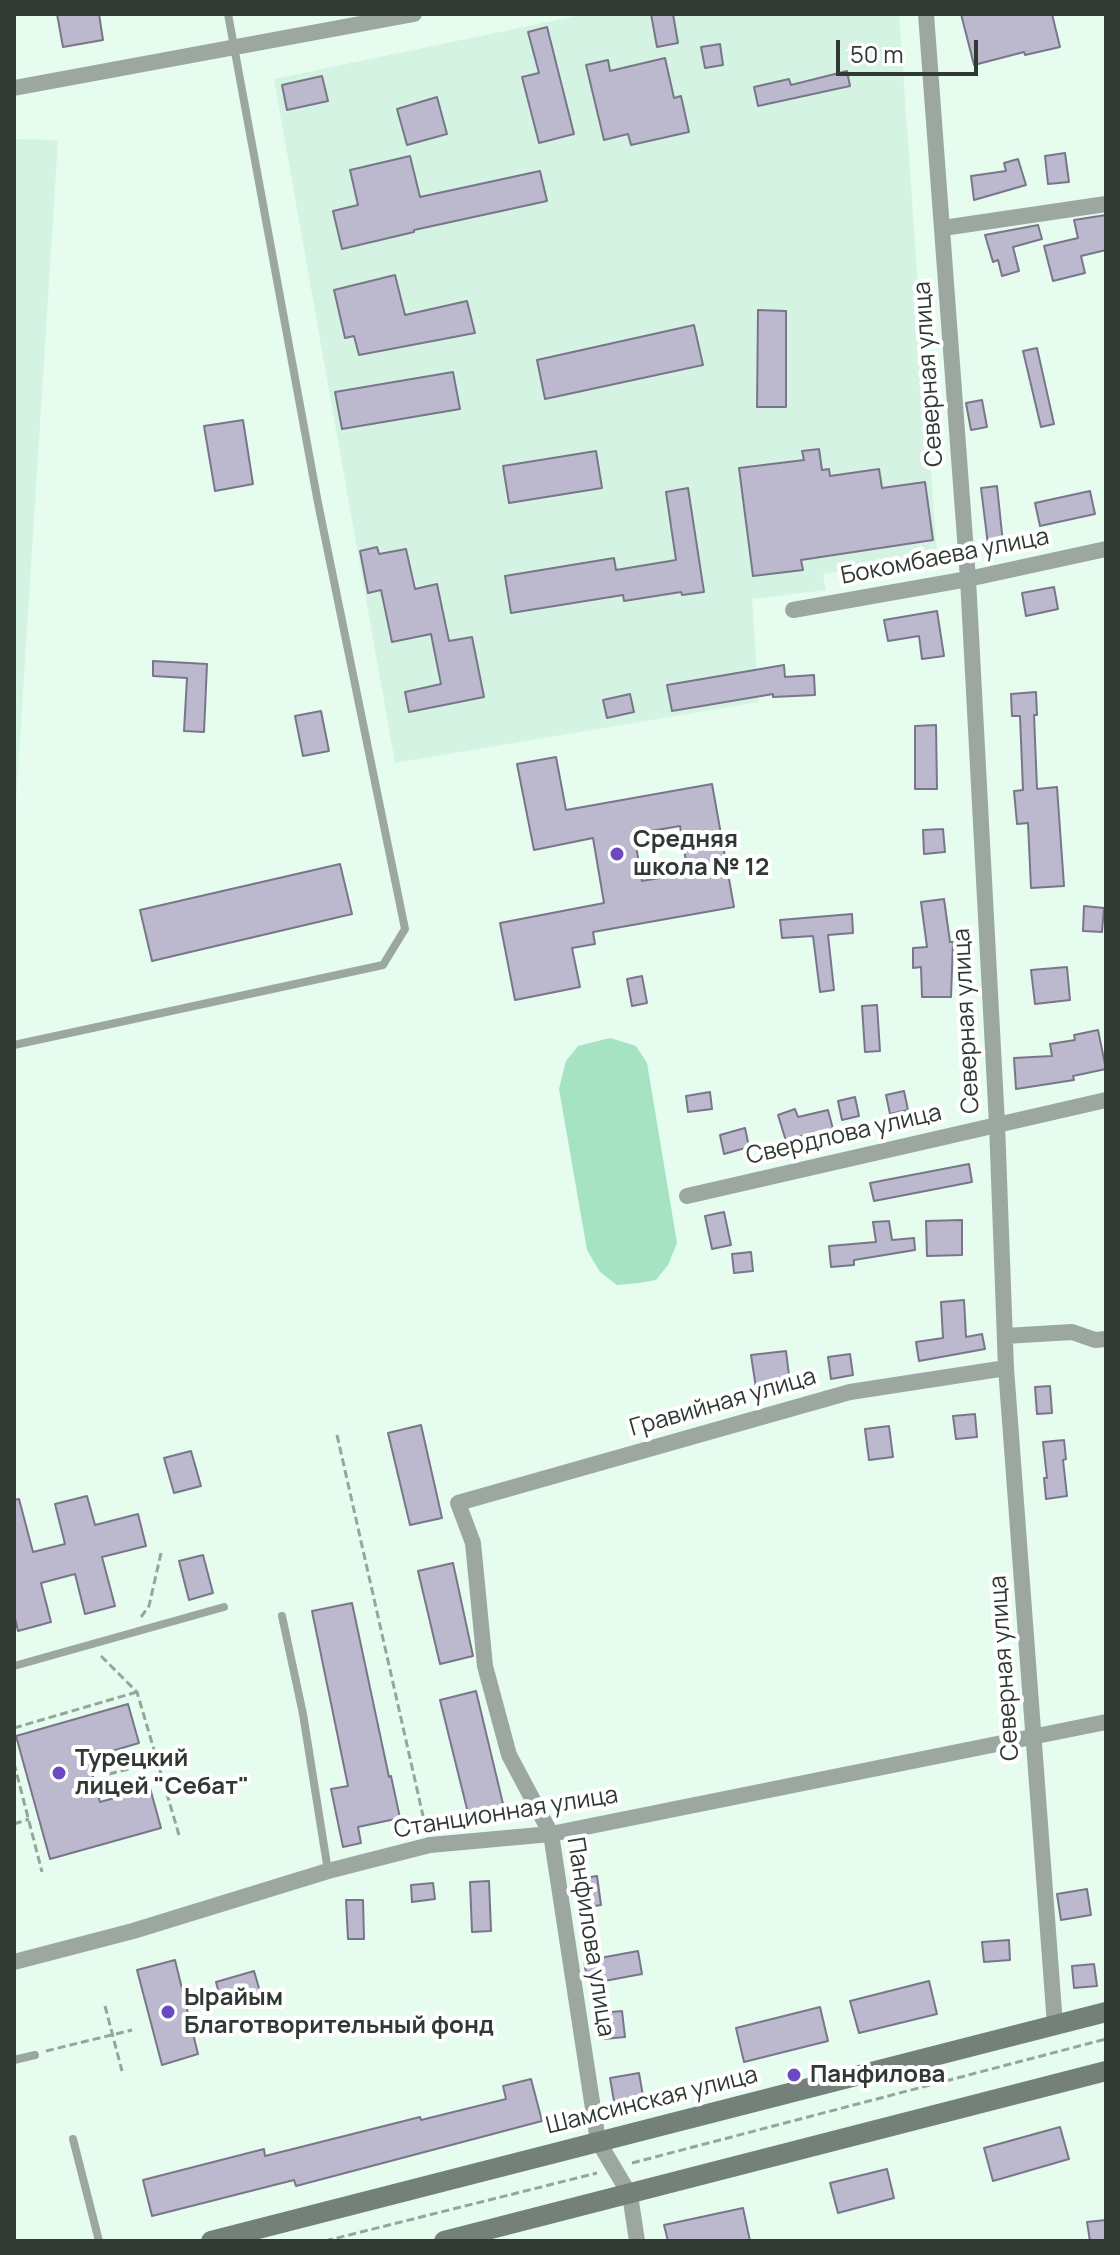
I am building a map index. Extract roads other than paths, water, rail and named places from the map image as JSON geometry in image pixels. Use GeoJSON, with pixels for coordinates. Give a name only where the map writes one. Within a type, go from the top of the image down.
{"type":"FeatureCollection","features":[{"type":"Feature","properties":{"kind":"main road","name":"Шамсинская улица"},"geometry":{"type":"LineString","coordinates":[[211,2241],[1106,2012]]}},
{"type":"Feature","properties":{"kind":"main road"},"geometry":{"type":"LineString","coordinates":[[444,2241],[1106,2071]]}},
{"type":"Feature","properties":{"kind":"street"},"geometry":{"type":"LineString","coordinates":[[14,88],[414,14]]}},
{"type":"Feature","properties":{"kind":"street","name":"Северная улица"},"geometry":{"type":"LineString","coordinates":[[926,14],[968,579],[997,1124],[1006,1368],[1055,2025]]}},
{"type":"Feature","properties":{"kind":"street"},"geometry":{"type":"LineString","coordinates":[[943,228],[1106,204]]}},
{"type":"Feature","properties":{"kind":"street","name":"Бокомбаева улица"},"geometry":{"type":"LineString","coordinates":[[793,610],[968,579],[1106,549]]}},
{"type":"Feature","properties":{"kind":"street","name":"Свердлова улица"},"geometry":{"type":"LineString","coordinates":[[687,1196],[1106,1100]]}},
{"type":"Feature","properties":{"kind":"street"},"geometry":{"type":"LineString","coordinates":[[1005,1336],[1072,1332],[1095,1340],[1106,1339]]}},
{"type":"Feature","properties":{"kind":"street","name":"Гравийная улица"},"geometry":{"type":"LineString","coordinates":[[458,1503],[850,1392],[1006,1368]]}},
{"type":"Feature","properties":{"kind":"street","name":"Панфилова улица"},"geometry":{"type":"LineString","coordinates":[[458,1503],[473,1543],[485,1666],[509,1755],[551,1834],[598,2141],[630,2195],[637,2241]]}},
{"type":"Feature","properties":{"kind":"street","name":"Станционная улица"},"geometry":{"type":"LineString","coordinates":[[14,1962],[133,1931],[328,1871],[430,1845],[551,1834],[1106,1722]]}},
{"type":"Feature","properties":{"kind":"lane"},"geometry":{"type":"LineString","coordinates":[[14,1045],[383,965],[405,929],[318,503],[228,14]]}},
{"type":"Feature","properties":{"kind":"lane"},"geometry":{"type":"LineString","coordinates":[[14,1666],[224,1607]]}},
{"type":"Feature","properties":{"kind":"lane"},"geometry":{"type":"LineString","coordinates":[[282,1616],[303,1714],[328,1871]]}},
{"type":"Feature","properties":{"kind":"lane"},"geometry":{"type":"LineString","coordinates":[[14,2060],[35,2055]]}},
{"type":"Feature","properties":{"kind":"lane"},"geometry":{"type":"LineString","coordinates":[[73,2139],[99,2241]]}},
{"type":"Feature","properties":{"kind":"place","name":"Средняя школа № 12"},"geometry":{"type":"Point","coordinates":[617,854]}},
{"type":"Feature","properties":{"kind":"place","name":"Турецкий лицей \"Себат\""},"geometry":{"type":"Point","coordinates":[59,1773]}},
{"type":"Feature","properties":{"kind":"place","name":"Ырайым Благотворительный фонд"},"geometry":{"type":"Point","coordinates":[168,2012]}},
{"type":"Feature","properties":{"kind":"place","name":"Панфилова"},"geometry":{"type":"Point","coordinates":[794,2075]}}]}
